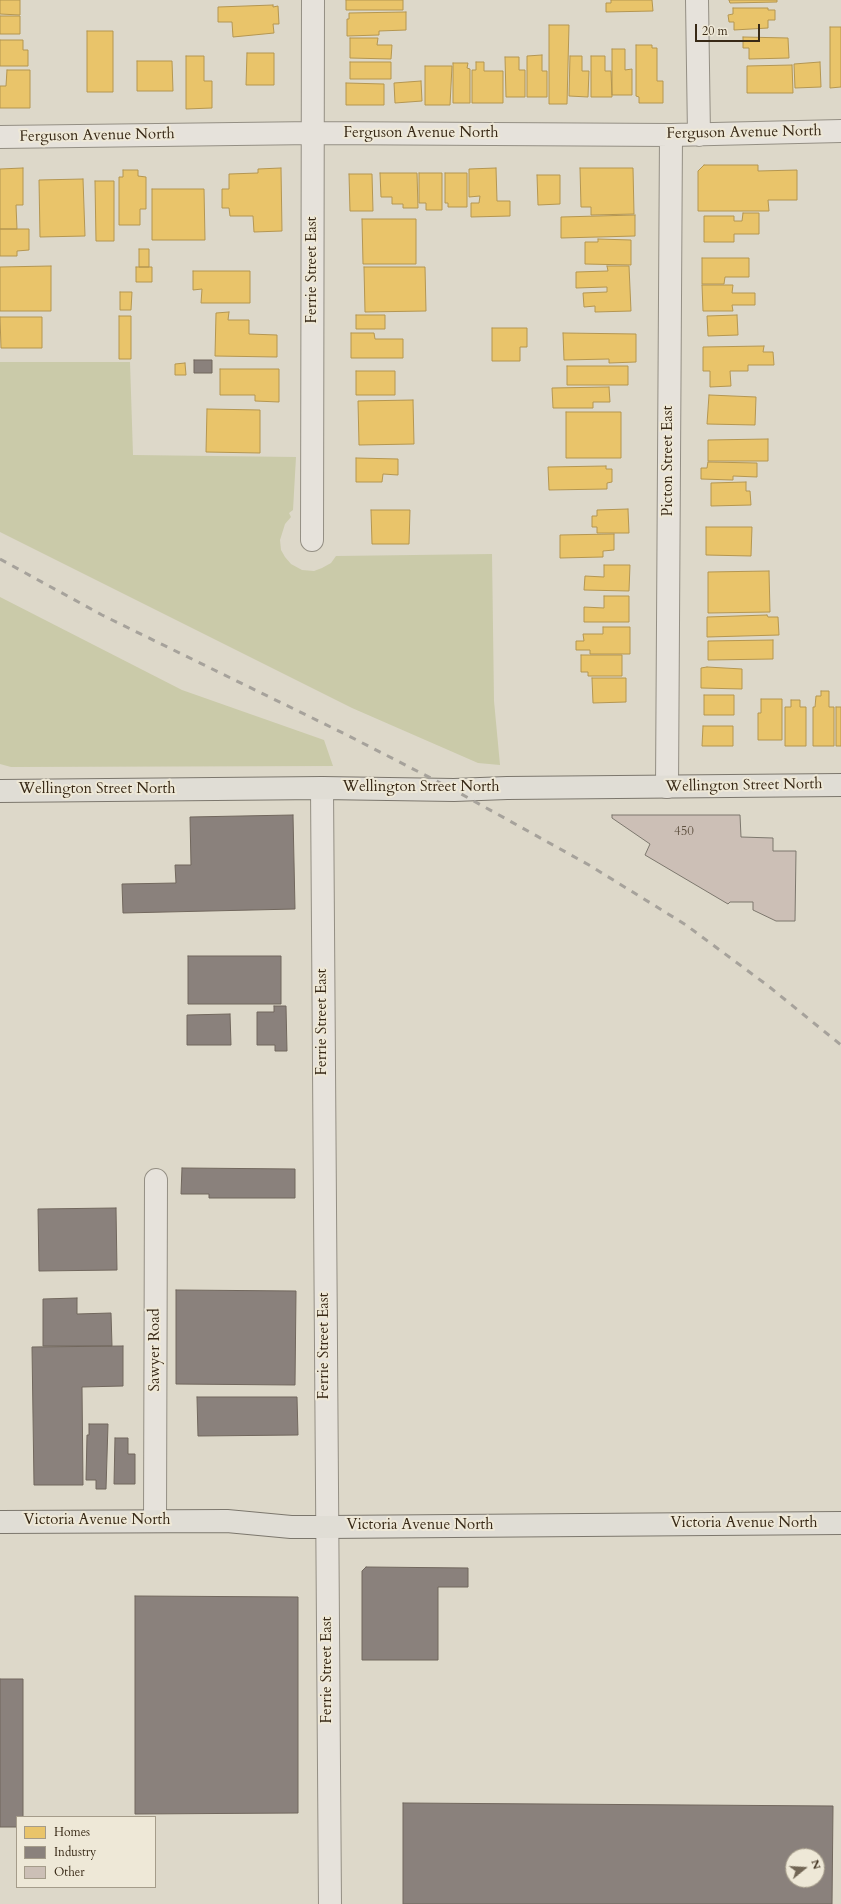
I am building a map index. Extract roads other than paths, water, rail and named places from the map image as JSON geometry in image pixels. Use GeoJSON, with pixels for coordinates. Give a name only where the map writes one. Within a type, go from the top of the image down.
{"type":"FeatureCollection","features":[{"type":"Feature","properties":{"kind":"main road","name":"Wellington Street North"},"geometry":{"type":"LineString","coordinates":[[0,791],[322,788],[454,790],[507,788],[841,785]]}},
{"type":"Feature","properties":{"kind":"main road","name":"Victoria Avenue North"},"geometry":{"type":"LineString","coordinates":[[0,1522],[155,1520],[227,1521],[326,1527],[841,1523]]}},
{"type":"Feature","properties":{"kind":"street","name":"Ferrie Street East"},"geometry":{"type":"LineString","coordinates":[[312,540],[314,133],[313,0]]}},
{"type":"Feature","properties":{"kind":"street"},"geometry":{"type":"LineString","coordinates":[[697,0],[698,135]]}},
{"type":"Feature","properties":{"kind":"street","name":"Ferguson Avenue North"},"geometry":{"type":"LineString","coordinates":[[0,137],[314,133],[698,135],[841,131]]}},
{"type":"Feature","properties":{"kind":"street","name":"Picton Street East"},"geometry":{"type":"LineString","coordinates":[[667,787],[671,135]]}},
{"type":"Feature","properties":{"kind":"street","name":"Ferrie Street East"},"geometry":{"type":"LineString","coordinates":[[322,788],[326,1527],[330,1904]]}},
{"type":"Feature","properties":{"kind":"street","name":"Sawyer Road"},"geometry":{"type":"LineString","coordinates":[[155,1520],[156,1180]]}},
{"type":"Feature","properties":{"kind":"railway"},"geometry":{"type":"LineString","coordinates":[[0,559],[102,615],[345,734],[454,790],[589,865],[686,925],[767,985],[841,1045]]}}]}
